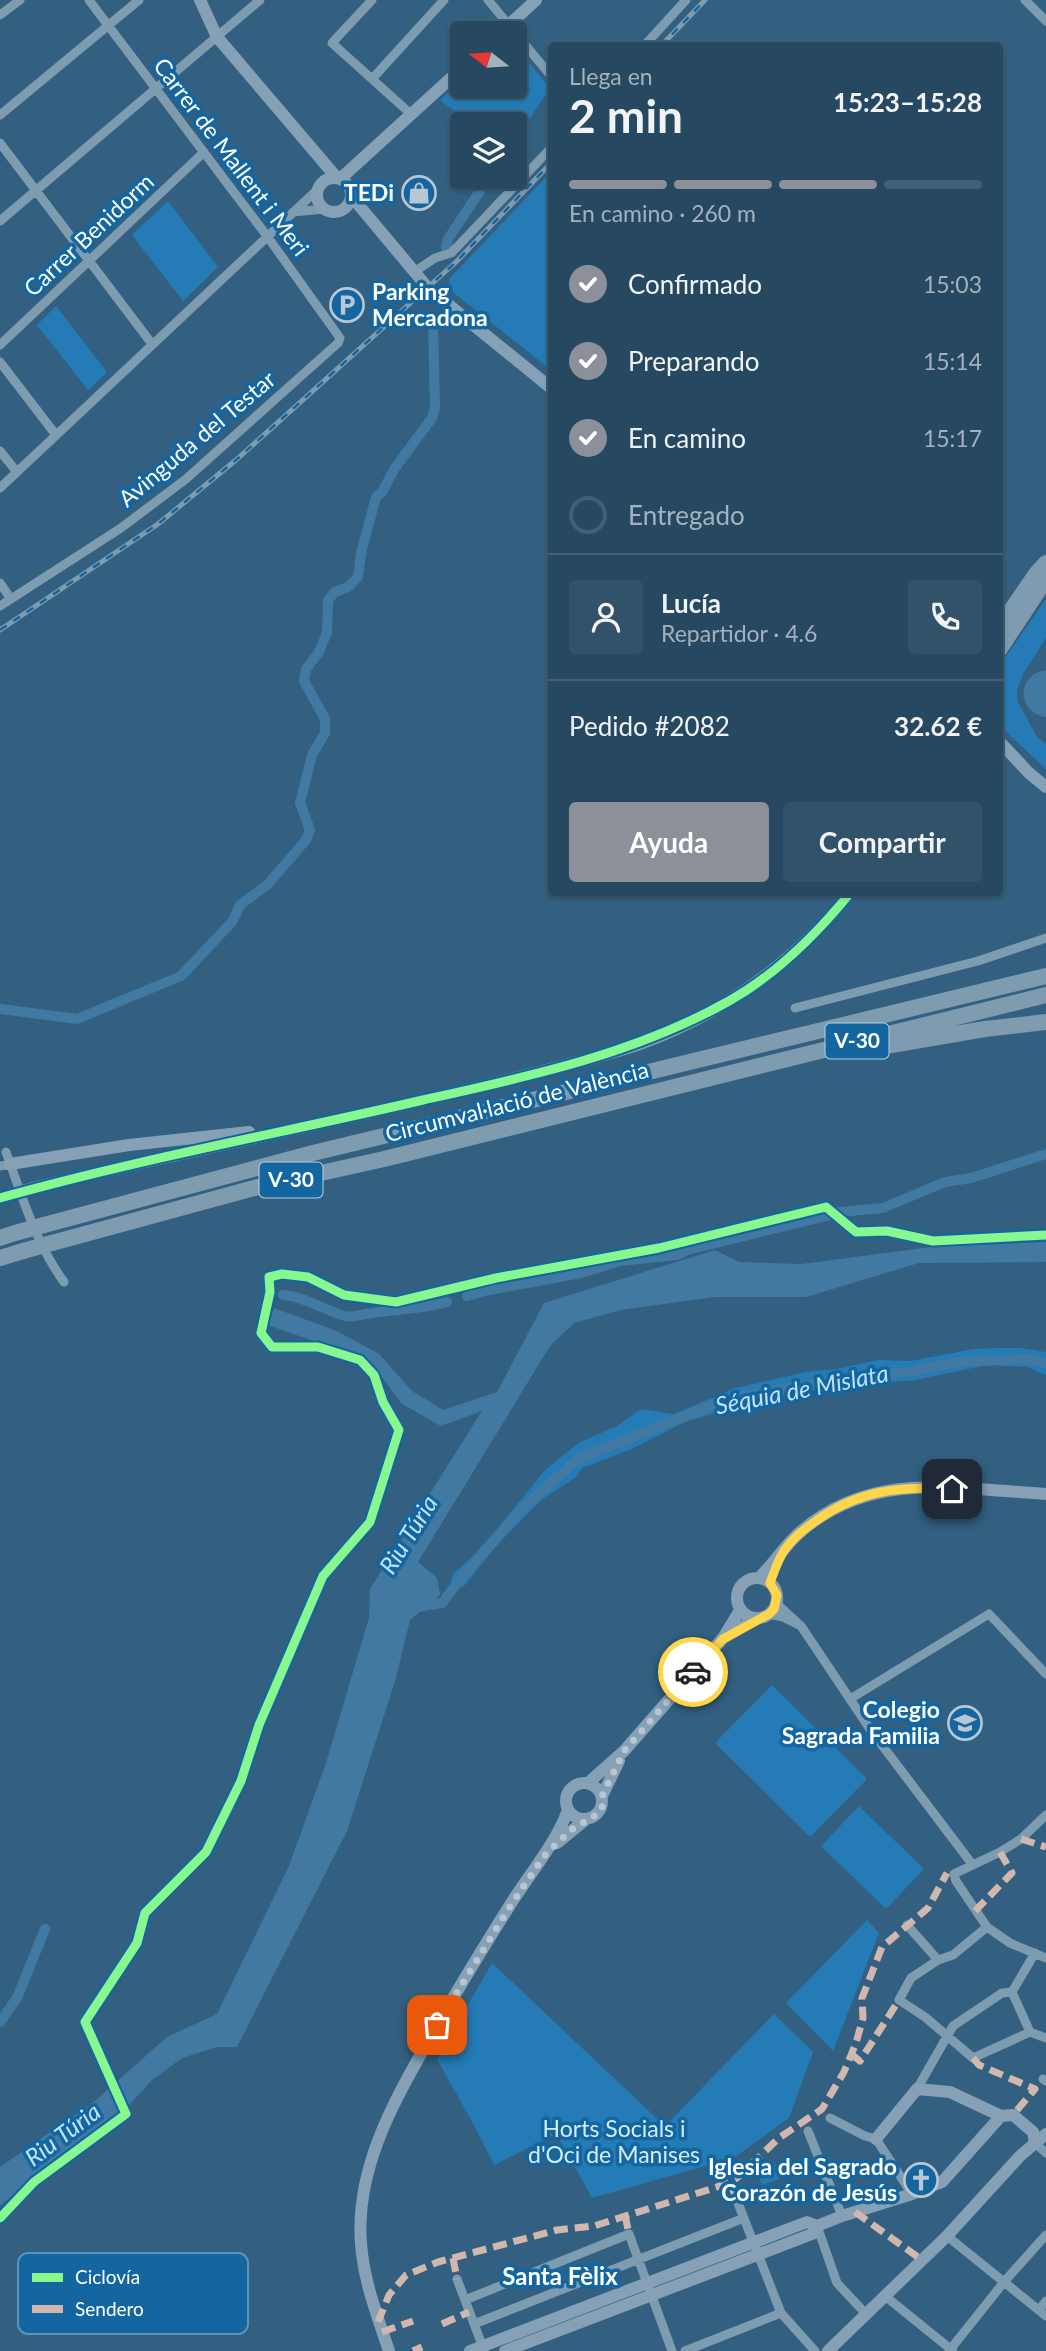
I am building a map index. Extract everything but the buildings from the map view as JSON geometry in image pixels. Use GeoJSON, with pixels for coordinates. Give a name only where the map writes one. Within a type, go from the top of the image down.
{"type":"FeatureCollection","features":[{"type":"Feature","properties":{"kind":"highway"},"geometry":{"type":"LineString","coordinates":[[1003,622],[1046,563]]}},
{"type":"Feature","properties":{"kind":"highway"},"geometry":{"type":"LineString","coordinates":[[1003,644],[1046,579]]}},
{"type":"Feature","properties":{"kind":"highway","name":"Circumval·lació de València"},"geometry":{"type":"LineString","coordinates":[[8,1236],[245,1170],[1046,976]]}},
{"type":"Feature","properties":{"kind":"highway","name":"Circumval·lació de València"},"geometry":{"type":"LineString","coordinates":[[0,1258],[258,1187],[1046,995]]}},
{"type":"Feature","properties":{"kind":"highway"},"geometry":{"type":"LineString","coordinates":[[668,1088],[852,1051],[985,1029],[1046,1023]]}},
{"type":"Feature","properties":{"kind":"street"},"geometry":{"type":"LineString","coordinates":[[0,15],[20,0]]}},
{"type":"Feature","properties":{"kind":"street","name":"Carrer de Mallent i Meri"},"geometry":{"type":"LineString","coordinates":[[89,0],[267,236],[340,338]]}},
{"type":"Feature","properties":{"kind":"street"},"geometry":{"type":"LineString","coordinates":[[0,115],[139,0]]}},
{"type":"Feature","properties":{"kind":"street"},"geometry":{"type":"LineString","coordinates":[[200,0],[217,37],[319,159],[349,187],[349,204],[342,211]]}},
{"type":"Feature","properties":{"kind":"street"},"geometry":{"type":"LineString","coordinates":[[0,220],[260,0]]}},
{"type":"Feature","properties":{"kind":"street"},"geometry":{"type":"LineString","coordinates":[[372,0],[332,43],[412,115]]}},
{"type":"Feature","properties":{"kind":"street"},"geometry":{"type":"LineString","coordinates":[[372,79],[444,0]]}},
{"type":"Feature","properties":{"kind":"street"},"geometry":{"type":"LineString","coordinates":[[488,0],[500,21]]}},
{"type":"Feature","properties":{"kind":"street"},"geometry":{"type":"LineString","coordinates":[[513,21],[536,0]]}},
{"type":"Feature","properties":{"kind":"street"},"geometry":{"type":"LineString","coordinates":[[648,42],[686,0]]}},
{"type":"Feature","properties":{"kind":"street"},"geometry":{"type":"LineString","coordinates":[[1025,0],[1046,21]]}},
{"type":"Feature","properties":{"kind":"street"},"geometry":{"type":"LineString","coordinates":[[527,52],[548,73]]}},
{"type":"Feature","properties":{"kind":"street"},"geometry":{"type":"LineString","coordinates":[[0,488],[320,186],[338,179],[450,79]]}},
{"type":"Feature","properties":{"kind":"street"},"geometry":{"type":"LineString","coordinates":[[0,143],[152,344]]}},
{"type":"Feature","properties":{"kind":"street"},"geometry":{"type":"LineString","coordinates":[[414,272],[435,258],[451,253],[548,151]]}},
{"type":"Feature","properties":{"kind":"street","name":"Carrer Benidorm"},"geometry":{"type":"LineString","coordinates":[[0,345],[204,152]]}},
{"type":"Feature","properties":{"kind":"street"},"geometry":{"type":"LineString","coordinates":[[319,159],[318,201],[324,209]]}},
{"type":"Feature","properties":{"kind":"street"},"geometry":{"type":"LineString","coordinates":[[351,196],[428,288],[548,386]]}},
{"type":"Feature","properties":{"kind":"street"},"geometry":{"type":"LineString","coordinates":[[291,213],[324,209],[342,211],[374,222]]}},
{"type":"Feature","properties":{"kind":"street","name":"Avinguda del Testar"},"geometry":{"type":"LineString","coordinates":[[0,606],[121,528],[186,479],[338,343],[340,338]]}},
{"type":"Feature","properties":{"kind":"street"},"geometry":{"type":"LineString","coordinates":[[0,362],[56,435]]}},
{"type":"Feature","properties":{"kind":"street"},"geometry":{"type":"LineString","coordinates":[[0,451],[17,472]]}},
{"type":"Feature","properties":{"kind":"street"},"geometry":{"type":"LineString","coordinates":[[0,583],[11,599]]}},
{"type":"Feature","properties":{"kind":"street"},"geometry":{"type":"LineString","coordinates":[[1003,745],[1046,787]]}},
{"type":"Feature","properties":{"kind":"street"},"geometry":{"type":"LineString","coordinates":[[1003,758],[1029,773]]}},
{"type":"Feature","properties":{"kind":"street"},"geometry":{"type":"LineString","coordinates":[[2,1197],[475,1089],[653,1039],[730,1000],[768,975],[805,943],[846,896]]}},
{"type":"Feature","properties":{"kind":"street"},"geometry":{"type":"LineString","coordinates":[[795,1008],[978,961],[1046,938]]}},
{"type":"Feature","properties":{"kind":"street"},"geometry":{"type":"LineString","coordinates":[[64,1282],[48,1259],[5,1161],[245,1132],[280,1132]]}},
{"type":"Feature","properties":{"kind":"street"},"geometry":{"type":"LineString","coordinates":[[765,1581],[797,1535],[826,1513],[855,1498],[882,1490],[929,1488],[1046,1494]]}},
{"type":"Feature","properties":{"kind":"street"},"geometry":{"type":"LineString","coordinates":[[723,1639],[764,1616],[776,1603],[777,1595],[765,1581]]}},
{"type":"Feature","properties":{"kind":"street"},"geometry":{"type":"LineString","coordinates":[[765,1581],[746,1582],[741,1587],[737,1600],[740,1610],[751,1618],[783,1617],[801,1626]]}},
{"type":"Feature","properties":{"kind":"street"},"geometry":{"type":"LineString","coordinates":[[776,1603],[801,1626],[872,1732],[972,1864]]}},
{"type":"Feature","properties":{"kind":"street"},"geometry":{"type":"LineString","coordinates":[[588,1783],[624,1751],[723,1639],[740,1610]]}},
{"type":"Feature","properties":{"kind":"street"},"geometry":{"type":"LineString","coordinates":[[850,1699],[989,1614],[1046,1674]]}},
{"type":"Feature","properties":{"kind":"street"},"geometry":{"type":"LineString","coordinates":[[602,1796],[624,1751]]}},
{"type":"Feature","properties":{"kind":"street"},"geometry":{"type":"LineString","coordinates":[[389,2351],[366,2283],[361,2242],[366,2179],[375,2146],[388,2115],[460,1985],[562,1825],[568,1810],[566,1798],[571,1788],[588,1783],[597,1788],[603,1805],[599,1813],[585,1820],[544,1856]]}},
{"type":"Feature","properties":{"kind":"street"},"geometry":{"type":"LineString","coordinates":[[568,1810],[575,1817],[585,1820]]}},
{"type":"Feature","properties":{"kind":"street"},"geometry":{"type":"LineString","coordinates":[[1041,1956],[1010,1943],[987,1927],[954,1874],[1021,1839],[1046,1815]]}},
{"type":"Feature","properties":{"kind":"street"},"geometry":{"type":"LineString","coordinates":[[906,1925],[938,1960]]}},
{"type":"Feature","properties":{"kind":"street"},"geometry":{"type":"LineString","coordinates":[[987,1927],[953,1955],[938,1960],[911,1978],[899,2000],[925,2017],[973,2059],[1030,2032]]}},
{"type":"Feature","properties":{"kind":"street"},"geometry":{"type":"LineString","coordinates":[[876,2139],[917,2089],[953,2026],[1002,1993],[1012,1992],[1041,1956],[1046,1945]]}},
{"type":"Feature","properties":{"kind":"street"},"geometry":{"type":"LineString","coordinates":[[1012,1992],[1030,2032],[1046,2038]]}},
{"type":"Feature","properties":{"kind":"street"},"geometry":{"type":"LineString","coordinates":[[917,2089],[950,2092],[1001,2116],[1013,2115],[1033,2132],[1035,2143],[1046,2153]]}},
{"type":"Feature","properties":{"kind":"street"},"geometry":{"type":"LineString","coordinates":[[505,2351],[651,2290],[756,2250],[812,2234],[817,2226],[842,2216],[942,2182],[1001,2116]]}},
{"type":"Feature","properties":{"kind":"street"},"geometry":{"type":"LineString","coordinates":[[830,2118],[876,2139],[912,2194]]}},
{"type":"Feature","properties":{"kind":"street"},"geometry":{"type":"LineString","coordinates":[[808,2131],[842,2216]]}},
{"type":"Feature","properties":{"kind":"street"},"geometry":{"type":"LineString","coordinates":[[828,2351],[947,2236],[1020,2156],[1046,2134]]}},
{"type":"Feature","properties":{"kind":"street"},"geometry":{"type":"LineString","coordinates":[[736,2198],[781,2313],[815,2351]]}},
{"type":"Feature","properties":{"kind":"street"},"geometry":{"type":"LineString","coordinates":[[474,2324],[744,2218]]}},
{"type":"Feature","properties":{"kind":"street"},"geometry":{"type":"LineString","coordinates":[[817,2226],[837,2283],[866,2314]]}},
{"type":"Feature","properties":{"kind":"street"},"geometry":{"type":"LineString","coordinates":[[465,2300],[629,2234],[672,2351]]}},
{"type":"Feature","properties":{"kind":"street"},"geometry":{"type":"LineString","coordinates":[[885,2297],[951,2350],[1004,2282],[1046,2235]]}},
{"type":"Feature","properties":{"kind":"street"},"geometry":{"type":"LineString","coordinates":[[947,2236],[1042,2313],[1046,2301]]}},
{"type":"Feature","properties":{"kind":"street"},"geometry":{"type":"LineString","coordinates":[[457,2279],[474,2324],[479,2349],[651,2290]]}},
{"type":"Feature","properties":{"kind":"street"},"geometry":{"type":"LineString","coordinates":[[685,2351],[781,2313]]}},
{"type":"Feature","properties":{"kind":"green space"},"geometry":{"type":"Polygon","coordinates":[[[527,60],[548,86],[548,91],[527,123],[527,112],[456,112],[440,100],[450,90],[450,98],[527,98],[527,60]]]}},
{"type":"Feature","properties":{"kind":"green space"},"geometry":{"type":"Polygon","coordinates":[[[548,175],[548,368],[449,289],[449,279],[548,175]]]}},
{"type":"Feature","properties":{"kind":"green space"},"geometry":{"type":"Polygon","coordinates":[[[168,201],[218,267],[183,301],[132,235],[168,201]]]}},
{"type":"Feature","properties":{"kind":"green space"},"geometry":{"type":"Polygon","coordinates":[[[56,306],[107,372],[88,390],[37,325],[56,306]]]}},
{"type":"Feature","properties":{"kind":"green space"},"geometry":{"type":"Polygon","coordinates":[[[1046,599],[1046,638],[1023,674],[1017,690],[1018,702],[1037,737],[1046,744],[1046,769],[1003,729],[1003,661],[1046,599]]]}},
{"type":"Feature","properties":{"kind":"green space"},"geometry":{"type":"Polygon","coordinates":[[[973,1349],[1046,1352],[1046,1375],[1028,1367],[987,1365],[916,1380],[830,1387],[745,1404],[685,1422],[629,1450],[582,1468],[576,1477],[541,1500],[496,1546],[465,1585],[456,1590],[450,1586],[456,1571],[495,1531],[546,1469],[580,1442],[617,1426],[642,1409],[674,1414],[735,1388],[807,1372],[878,1360],[911,1361],[973,1349]]]}},
{"type":"Feature","properties":{"kind":"green space"},"geometry":{"type":"Polygon","coordinates":[[[772,1685],[867,1779],[810,1837],[715,1743],[772,1685]]]}},
{"type":"Feature","properties":{"kind":"green space"},"geometry":{"type":"Polygon","coordinates":[[[859,1806],[924,1869],[886,1909],[821,1846],[859,1806]]]}},
{"type":"Feature","properties":{"kind":"green space"},"geometry":{"type":"Polygon","coordinates":[[[867,1920],[879,1933],[833,2051],[786,2003],[867,1920]]]}},
{"type":"Feature","properties":{"kind":"green space","name":"Horts Socials i d'Oci de Manises"},"geometry":{"type":"Polygon","coordinates":[[[492,1963],[665,2126],[774,2014],[813,2052],[789,2118],[713,2173],[705,2166],[592,2198],[542,2108],[554,2135],[494,2165],[437,2059],[492,1963]]]}},
{"type":"Feature","properties":{"kind":"green space"},"geometry":{"type":"Polygon","coordinates":[[[790,2159],[795,2173],[762,2185],[757,2171],[790,2159]]]}},
{"type":"Feature","properties":{"kind":"water"},"geometry":{"type":"Polygon","coordinates":[[[1046,670],[1046,717],[1029,709],[1024,694],[1029,678],[1046,670]]]}},
{"type":"Feature","properties":{"kind":"water","name":"Riu Túria"},"geometry":{"type":"Polygon","coordinates":[[[1046,1242],[1046,1262],[919,1263],[806,1297],[715,1297],[620,1310],[574,1323],[550,1346],[418,1562],[437,1578],[440,1595],[410,1620],[395,1681],[347,1831],[237,2047],[217,2047],[182,2058],[152,2080],[131,2103],[36,2175],[0,2206],[0,2167],[95,2101],[167,2037],[217,2014],[289,1866],[326,1763],[369,1618],[370,1589],[482,1411],[441,1426],[402,1404],[370,1361],[268,1325],[274,1308],[337,1331],[379,1354],[412,1391],[443,1410],[497,1392],[544,1303],[715,1250],[739,1262],[802,1264],[931,1247],[1046,1242]]]}},
{"type":"Feature","properties":{"kind":"waterway"},"geometry":{"type":"LineString","coordinates":[[446,248],[448,239],[480,191]]}},
{"type":"Feature","properties":{"kind":"waterway"},"geometry":{"type":"LineString","coordinates":[[1,1009],[77,1019],[181,976],[232,922],[240,905],[268,884],[306,840],[310,830],[300,803],[312,755],[325,733],[325,719],[304,681],[306,669],[319,652],[327,632],[328,600],[358,577],[361,553],[376,497],[432,418],[435,408],[433,324]]}},
{"type":"Feature","properties":{"kind":"waterway"},"geometry":{"type":"LineString","coordinates":[[839,1212],[883,1208],[945,1182],[971,1178],[1046,1154]]}},
{"type":"Feature","properties":{"kind":"waterway"},"geometry":{"type":"LineString","coordinates":[[467,1296],[581,1273],[620,1261],[677,1255],[687,1250],[830,1215]]}},
{"type":"Feature","properties":{"kind":"waterway"},"geometry":{"type":"LineString","coordinates":[[283,1295],[299,1298],[350,1317],[447,1302]]}},
{"type":"Feature","properties":{"kind":"waterway","name":"Séquia de Mislata"},"geometry":{"type":"LineString","coordinates":[[417,1607],[442,1603],[523,1508],[578,1459],[728,1399],[826,1381],[903,1373],[958,1362],[1027,1359],[1046,1363]]}},
{"type":"Feature","properties":{"kind":"waterway"},"geometry":{"type":"LineString","coordinates":[[0,2022],[17,1998],[45,1929]]}},
{"type":"Feature","properties":{"kind":"railway"},"geometry":{"type":"LineString","coordinates":[[665,42],[705,0]]}},
{"type":"Feature","properties":{"kind":"railway"},"geometry":{"type":"LineString","coordinates":[[0,630],[158,524],[236,460],[456,262],[548,166]]}},
{"type":"Feature","properties":{"kind":"marked path"},"geometry":{"type":"LineString","coordinates":[[1021,1839],[1046,1847]]}},
{"type":"Feature","properties":{"kind":"marked path"},"geometry":{"type":"LineString","coordinates":[[975,1911],[1012,1873],[1000,1852]]}},
{"type":"Feature","properties":{"kind":"marked path"},"geometry":{"type":"LineString","coordinates":[[378,2322],[389,2295],[406,2275],[438,2262],[557,2230],[594,2226],[717,2187],[737,2178],[779,2138],[822,2109],[844,2072],[856,2043],[863,2018],[862,1998],[882,1947],[928,1908],[947,1873]]}},
{"type":"Feature","properties":{"kind":"marked path"},"geometry":{"type":"LineString","coordinates":[[851,2054],[860,2061],[899,2000]]}},
{"type":"Feature","properties":{"kind":"marked path"},"geometry":{"type":"LineString","coordinates":[[973,2058],[979,2065],[1035,2089],[1013,2115]]}},
{"type":"Feature","properties":{"kind":"marked path"},"geometry":{"type":"LineString","coordinates":[[730,2182],[736,2198]]}},
{"type":"Feature","properties":{"kind":"marked path"},"geometry":{"type":"LineString","coordinates":[[855,2212],[922,2260]]}},
{"type":"Feature","properties":{"kind":"marked path"},"geometry":{"type":"LineString","coordinates":[[625,2215],[629,2234]]}},
{"type":"Feature","properties":{"kind":"marked path"},"geometry":{"type":"LineString","coordinates":[[453,2258],[457,2279]]}},
{"type":"Feature","properties":{"kind":"marked path"},"geometry":{"type":"LineString","coordinates":[[442,2324],[469,2312]]}},
{"type":"Feature","properties":{"kind":"marked path"},"geometry":{"type":"LineString","coordinates":[[382,2332],[413,2321]]}},
{"type":"Feature","properties":{"kind":"marked path"},"geometry":{"type":"LineString","coordinates":[[413,2351],[422,2347]]}},
{"type":"Feature","properties":{"kind":"cycle path"},"geometry":{"type":"LineString","coordinates":[[0,1198],[158,1159],[541,1073],[618,1050],[693,1020],[747,990],[795,953],[848,896]]}},
{"type":"Feature","properties":{"kind":"cycle path"},"geometry":{"type":"LineString","coordinates":[[0,2218],[34,2182],[126,2114],[85,2022],[137,1943],[145,1913],[206,1852],[241,1781],[259,1725],[323,1576],[370,1522],[399,1430],[383,1402],[374,1375],[360,1360],[318,1347],[272,1347],[261,1333],[270,1292],[269,1277],[282,1274],[308,1277],[344,1295],[396,1302],[496,1278],[659,1248],[826,1207],[856,1232],[887,1231],[933,1241],[1046,1235]]}},
{"type":"Feature","properties":{"kind":"way so far"},"geometry":{"type":"LineString","coordinates":[[437,2025],[521,1888],[544,1856],[571,1830],[599,1813],[603,1805],[602,1796],[624,1751],[693,1672]]}},
{"type":"Feature","properties":{"kind":"place","name":"TEDi"},"geometry":{"type":"Point","coordinates":[419,193]}},
{"type":"Feature","properties":{"kind":"place","name":"Parking Mercadona"},"geometry":{"type":"Point","coordinates":[347,305]}},
{"type":"Feature","properties":{"kind":"place","name":"Colegio Sagrada Familia"},"geometry":{"type":"Point","coordinates":[965,1723]}},
{"type":"Feature","properties":{"kind":"place","name":"Iglesia del Sagrado Corazón de Jesús"},"geometry":{"type":"Point","coordinates":[921,2180]}},
{"type":"Feature","properties":{"kind":"district","name":"Santa Fèlix"},"geometry":{"type":"Point","coordinates":[560,2277]}},
{"type":"Feature","properties":{"kind":"route"},"geometry":{"type":"LineString","coordinates":[[693,1672],[723,1639],[758,1618],[763,1618],[774,1609],[777,1595],[770,1583],[780,1557],[797,1535],[826,1513],[855,1498],[882,1490],[952,1489]]}}]}
